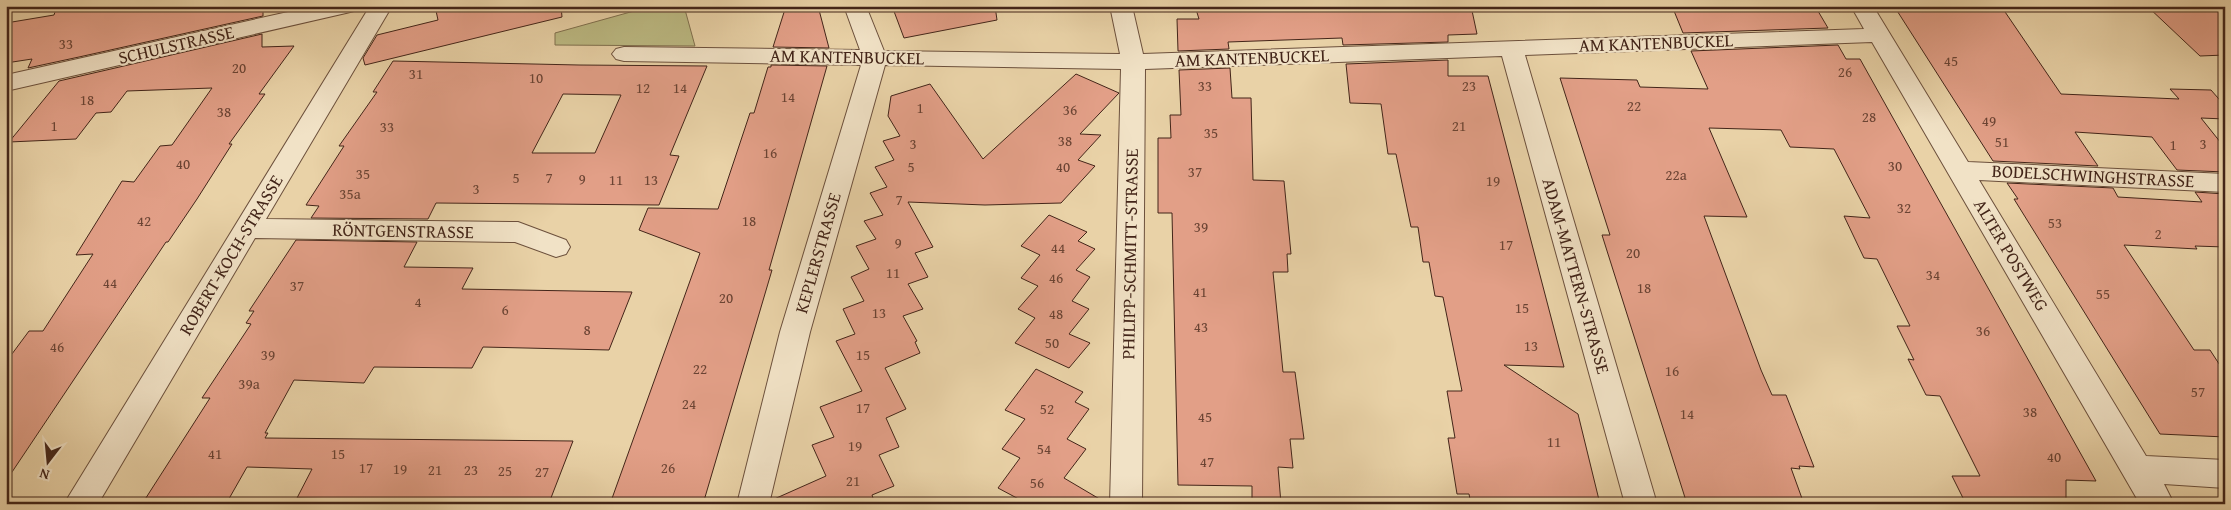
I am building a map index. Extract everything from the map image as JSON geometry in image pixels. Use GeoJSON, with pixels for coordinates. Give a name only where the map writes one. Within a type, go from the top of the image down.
{"type":"FeatureCollection","features":[{"type":"Feature","properties":{"kind":"street","name":"SCHULSTRASSE"},"geometry":{"type":"LineString","coordinates":[[6,83],[346,6]]}},
{"type":"Feature","properties":{"kind":"street","name":"ROBERT-KOCH-STRASSE"},"geometry":{"type":"LineString","coordinates":[[80,504],[381,6]]}},
{"type":"Feature","properties":{"kind":"street"},"geometry":{"type":"LineString","coordinates":[[855,6],[875,58]]}},
{"type":"Feature","properties":{"kind":"street","name":"PHILIPP-SCHMITT-STRASSE"},"geometry":{"type":"LineString","coordinates":[[1121,6],[1133,62],[1126,504]]}},
{"type":"Feature","properties":{"kind":"street","name":"ALTER POSTWEG"},"geometry":{"type":"LineString","coordinates":[[1862,6],[2158,504]]}},
{"type":"Feature","properties":{"kind":"street","name":"AM KANTENBUCKEL"},"geometry":{"type":"LineString","coordinates":[[624,54],[1133,62],[1879,35]]}},
{"type":"Feature","properties":{"kind":"street","name":"ADAM-MATTERN-STRASSE"},"geometry":{"type":"LineString","coordinates":[[1511,48],[1641,504]]}},
{"type":"Feature","properties":{"kind":"street","name":"KEPLERSTRASSE"},"geometry":{"type":"LineString","coordinates":[[753,504],[795,332],[875,58]]}},
{"type":"Feature","properties":{"kind":"street","name":"BODELSCHWINGHSTRASSE"},"geometry":{"type":"LineString","coordinates":[[1960,170],[2225,183]]}},
{"type":"Feature","properties":{"kind":"street","name":"RÖNTGENSTRASSE"},"geometry":{"type":"LineString","coordinates":[[248,228],[518,232],[556,247]]}},
{"type":"Feature","properties":{"kind":"street"},"geometry":{"type":"LineString","coordinates":[[2138,469],[2225,474]]}},
{"type":"Feature","properties":{"kind":"shaded area"},"geometry":{"type":"Polygon","coordinates":[[[652,6],[684,6],[695,46],[555,45],[555,33],[652,6]]]}},
{"type":"Feature","properties":{"kind":"building"},"geometry":{"type":"Polygon","coordinates":[[[57,6],[263,6],[263,16],[28,68],[32,59],[6,63],[6,23],[54,15],[57,6]]]}},
{"type":"Feature","properties":{"kind":"building"},"geometry":{"type":"Polygon","coordinates":[[[435,6],[561,6],[562,17],[365,65],[363,58],[377,35],[438,20],[435,6]]]}},
{"type":"Feature","properties":{"kind":"building"},"geometry":{"type":"Polygon","coordinates":[[[786,6],[818,6],[829,48],[773,47],[786,6]]]}},
{"type":"Feature","properties":{"kind":"building"},"geometry":{"type":"Polygon","coordinates":[[[892,6],[995,6],[997,20],[904,38],[892,6]]]}},
{"type":"Feature","properties":{"kind":"building"},"geometry":{"type":"Polygon","coordinates":[[[1195,6],[1236,6],[1237,10],[1312,6],[1471,6],[1477,34],[1448,35],[1448,42],[1343,45],[1342,38],[1228,42],[1229,49],[1178,51],[1177,19],[1199,19],[1195,6]]]}},
{"type":"Feature","properties":{"kind":"building"},"geometry":{"type":"Polygon","coordinates":[[[1672,6],[1815,6],[1828,28],[1683,33],[1672,6]]]}},
{"type":"Feature","properties":{"kind":"building"},"geometry":{"type":"Polygon","coordinates":[[[1894,6],[2001,6],[2061,94],[2179,99],[2170,89],[2211,90],[2225,106],[2225,119],[2201,118],[2225,148],[2225,172],[2177,170],[2152,137],[2075,132],[2098,166],[1993,161],[1894,6]]]}},
{"type":"Feature","properties":{"kind":"building"},"geometry":{"type":"Polygon","coordinates":[[[2147,6],[2225,6],[2225,55],[2200,56],[2147,6]]]}},
{"type":"Feature","properties":{"kind":"building"},"geometry":{"type":"Polygon","coordinates":[[[262,34],[262,47],[294,46],[259,94],[265,94],[229,144],[232,144],[197,199],[168,242],[166,242],[6,481],[6,362],[29,331],[43,331],[93,254],[76,255],[122,181],[134,182],[160,146],[172,145],[212,88],[127,91],[111,112],[96,113],[76,139],[9,142],[59,81],[262,34]]]}},
{"type":"Feature","properties":{"kind":"building"},"geometry":{"type":"Polygon","coordinates":[[[1838,45],[1846,59],[1860,59],[2096,481],[2066,480],[2066,504],[1966,504],[1952,476],[1980,476],[1940,396],[1926,395],[1908,359],[1914,360],[1897,326],[1910,326],[1877,259],[1864,258],[1844,216],[1870,218],[1834,149],[1790,147],[1781,130],[1709,128],[1747,217],[1704,216],[1761,370],[1772,395],[1786,395],[1814,467],[1799,466],[1800,469],[1791,468],[1804,504],[1687,504],[1602,235],[1610,235],[1560,78],[1637,80],[1640,87],[1708,89],[1691,51],[1838,45]]]}},
{"type":"Feature","properties":{"kind":"building"},"geometry":{"type":"Polygon","coordinates":[[[1448,60],[1448,76],[1488,76],[1564,367],[1504,365],[1578,414],[1600,504],[1471,504],[1469,494],[1457,494],[1448,438],[1455,438],[1447,391],[1462,391],[1443,297],[1435,296],[1429,262],[1423,262],[1418,227],[1411,227],[1396,154],[1388,154],[1381,104],[1350,103],[1346,64],[1448,60]]]}},
{"type":"Feature","properties":{"kind":"building"},"geometry":{"type":"Polygon","coordinates":[[[393,61],[707,66],[670,155],[679,156],[659,205],[436,203],[428,219],[311,218],[319,206],[306,205],[344,146],[339,146],[377,92],[373,92],[393,61]],[[563,94],[532,153],[595,153],[621,95],[563,94]]]}},
{"type":"Feature","properties":{"kind":"building"},"geometry":{"type":"Polygon","coordinates":[[[771,65],[827,66],[769,270],[772,270],[703,504],[610,504],[700,253],[639,230],[648,208],[718,209],[750,113],[754,113],[768,67],[771,67],[771,65]]]}},
{"type":"Feature","properties":{"kind":"building"},"geometry":{"type":"Polygon","coordinates":[[[1230,68],[1232,98],[1251,98],[1253,180],[1284,181],[1291,254],[1287,254],[1288,272],[1273,272],[1283,372],[1295,372],[1304,439],[1290,439],[1293,468],[1278,467],[1281,504],[1252,504],[1252,486],[1178,485],[1172,213],[1158,213],[1158,138],[1171,138],[1170,115],[1181,115],[1179,70],[1230,68]]]}},
{"type":"Feature","properties":{"kind":"building"},"geometry":{"type":"Polygon","coordinates":[[[1076,74],[1119,93],[1080,134],[1101,135],[1078,160],[1095,166],[1061,203],[985,205],[908,202],[933,247],[915,253],[928,277],[908,284],[923,309],[903,316],[917,341],[915,342],[920,353],[885,368],[906,409],[886,418],[899,447],[879,455],[894,486],[872,495],[875,504],[771,504],[772,500],[826,476],[812,445],[834,437],[820,407],[862,391],[836,341],[855,334],[843,309],[864,301],[851,277],[869,269],[856,246],[876,239],[864,221],[883,215],[870,193],[887,187],[875,167],[894,160],[883,141],[900,136],[888,116],[891,96],[930,84],[983,159],[1076,74]]]}},
{"type":"Feature","properties":{"kind":"building"},"geometry":{"type":"Polygon","coordinates":[[[2007,183],[2113,188],[2118,197],[2202,202],[2195,192],[2225,194],[2225,247],[2195,246],[2197,249],[2124,245],[2194,350],[2210,350],[2225,373],[2225,437],[2160,434],[2014,199],[2018,199],[2007,183]]]}},
{"type":"Feature","properties":{"kind":"building"},"geometry":{"type":"Polygon","coordinates":[[[1049,215],[1087,232],[1078,241],[1095,249],[1076,270],[1090,277],[1072,301],[1089,309],[1069,334],[1090,343],[1069,368],[1015,343],[1035,318],[1018,309],[1038,286],[1021,278],[1040,255],[1021,246],[1049,215]]]}},
{"type":"Feature","properties":{"kind":"building"},"geometry":{"type":"Polygon","coordinates":[[[296,240],[417,242],[404,267],[473,268],[462,289],[632,292],[609,350],[483,347],[472,368],[374,367],[364,383],[294,380],[265,433],[268,433],[265,438],[573,441],[549,503],[297,498],[312,469],[247,467],[226,504],[142,504],[210,398],[202,398],[251,324],[246,323],[254,311],[249,311],[296,240]]]}},
{"type":"Feature","properties":{"kind":"building"},"geometry":{"type":"Polygon","coordinates":[[[1036,369],[1083,392],[1075,402],[1089,409],[1067,439],[1086,449],[1064,478],[1108,504],[1028,504],[998,488],[1020,458],[1002,449],[1025,419],[1005,410],[1036,369]]]}}]}
